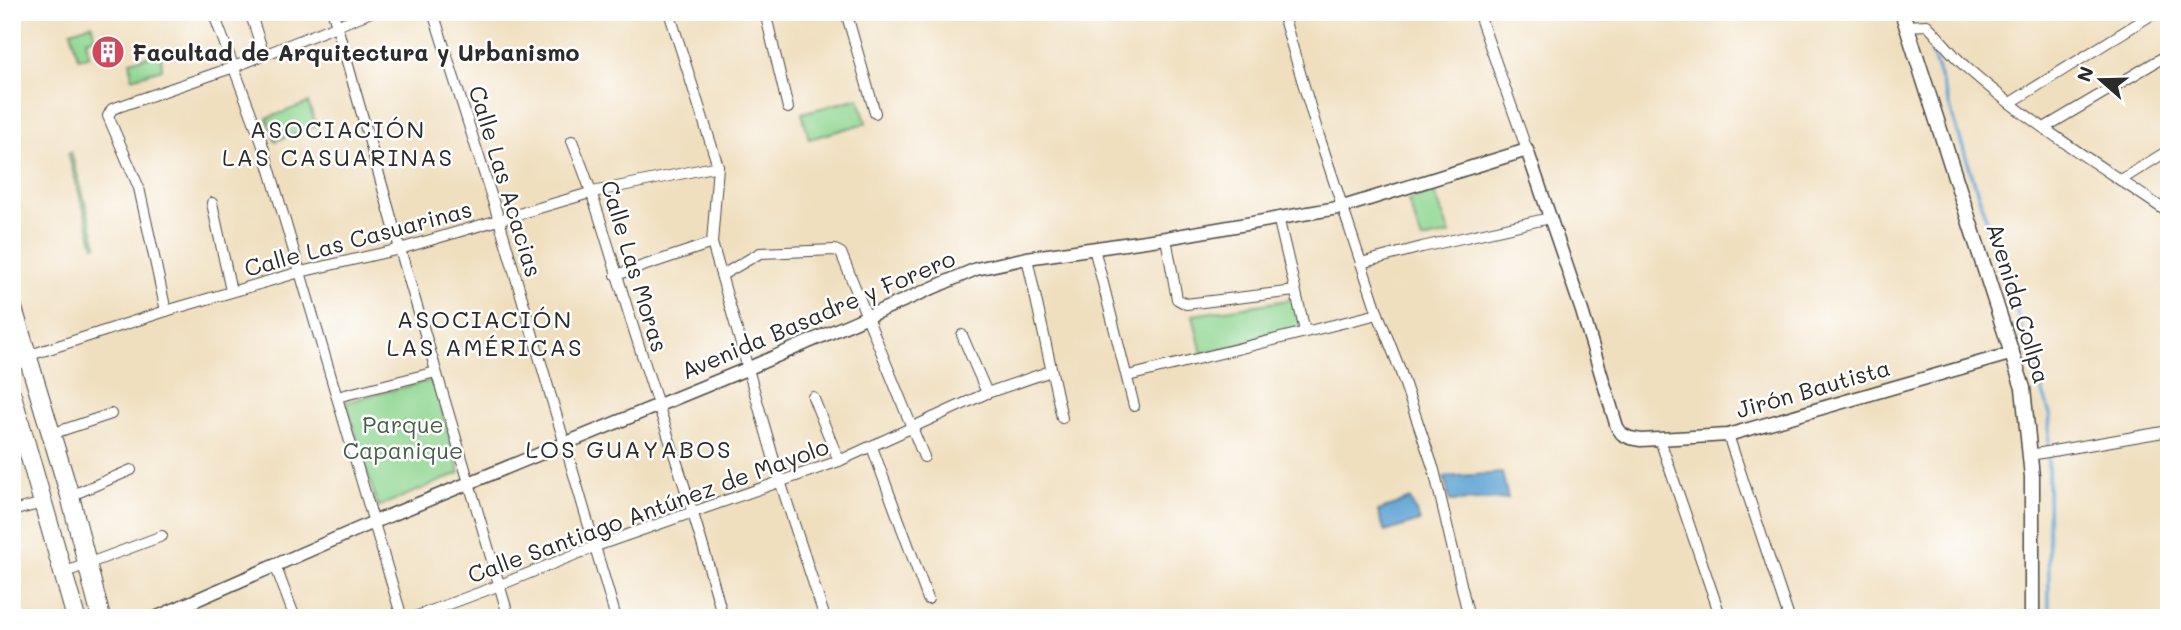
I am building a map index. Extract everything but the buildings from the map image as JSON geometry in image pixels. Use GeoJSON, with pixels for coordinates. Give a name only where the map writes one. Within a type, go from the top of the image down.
{"type":"FeatureCollection","features":[{"type":"Feature","properties":{"kind":"highway"},"geometry":{"type":"LineString","coordinates":[[12,305],[20,360],[51,434],[101,618]]}},
{"type":"Feature","properties":{"kind":"highway"},"geometry":{"type":"LineString","coordinates":[[12,396],[76,618]]}},
{"type":"Feature","properties":{"kind":"highway"},"geometry":{"type":"LineString","coordinates":[[34,470],[58,462]]}},
{"type":"Feature","properties":{"kind":"main road","name":"Avenida Collpa"},"geometry":{"type":"LineString","coordinates":[[1904,19],[2023,388],[2030,456],[2032,618]]}},
{"type":"Feature","properties":{"kind":"street"},"geometry":{"type":"LineString","coordinates":[[213,12],[262,143],[402,618]]}},
{"type":"Feature","properties":{"kind":"street"},"geometry":{"type":"LineString","coordinates":[[250,12],[264,55]]}},
{"type":"Feature","properties":{"kind":"street"},"geometry":{"type":"LineString","coordinates":[[333,12],[509,618]]}},
{"type":"Feature","properties":{"kind":"street"},"geometry":{"type":"LineString","coordinates":[[166,311],[139,188],[108,116],[112,109],[264,55],[371,12]]}},
{"type":"Feature","properties":{"kind":"street","name":"Calle Las Acacias"},"geometry":{"type":"LineString","coordinates":[[433,12],[499,220],[616,618]]}},
{"type":"Feature","properties":{"kind":"street"},"geometry":{"type":"LineString","coordinates":[[669,12],[718,166],[712,243],[780,481],[823,612]]}},
{"type":"Feature","properties":{"kind":"street"},"geometry":{"type":"LineString","coordinates":[[765,12],[788,108]]}},
{"type":"Feature","properties":{"kind":"street"},"geometry":{"type":"LineString","coordinates":[[846,12],[875,113]]}},
{"type":"Feature","properties":{"kind":"street"},"geometry":{"type":"LineString","coordinates":[[1282,12],[1361,263],[1434,470],[1469,618]]}},
{"type":"Feature","properties":{"kind":"street"},"geometry":{"type":"LineString","coordinates":[[1361,263],[1550,218],[1478,12]]}},
{"type":"Feature","properties":{"kind":"street"},"geometry":{"type":"LineString","coordinates":[[2010,103],[2157,12]]}},
{"type":"Feature","properties":{"kind":"street"},"geometry":{"type":"LineString","coordinates":[[1904,19],[1927,25],[1949,52],[2010,103],[2169,213]]}},
{"type":"Feature","properties":{"kind":"street"},"geometry":{"type":"LineString","coordinates":[[2044,128],[2169,54]]}},
{"type":"Feature","properties":{"kind":"street","name":"Calle Las Moras"},"geometry":{"type":"LineString","coordinates":[[572,141],[593,192],[658,405],[694,511],[723,618]]}},
{"type":"Feature","properties":{"kind":"street","name":"Avenida Basadre y Forero"},"geometry":{"type":"LineString","coordinates":[[155,618],[374,522],[749,368],[976,269],[1027,258],[1166,238],[1343,207],[1527,150]]}},
{"type":"Feature","properties":{"kind":"street"},"geometry":{"type":"LineString","coordinates":[[2121,180],[2169,150]]}},
{"type":"Feature","properties":{"kind":"street","name":"Calle Las Casuarinas"},"geometry":{"type":"LineString","coordinates":[[20,360],[231,291],[400,249],[593,192],[718,166]]}},
{"type":"Feature","properties":{"kind":"street"},"geometry":{"type":"LineString","coordinates":[[212,203],[231,291]]}},
{"type":"Feature","properties":{"kind":"street"},"geometry":{"type":"LineString","coordinates":[[1278,217],[1305,331]]}},
{"type":"Feature","properties":{"kind":"street","name":"Jirón Bautista"},"geometry":{"type":"LineString","coordinates":[[1550,218],[1614,417],[1622,434],[1630,439],[1660,440],[1728,435],[2013,353]]}},
{"type":"Feature","properties":{"kind":"street"},"geometry":{"type":"LineString","coordinates":[[1166,238],[1177,299],[1186,304],[1295,291]]}},
{"type":"Feature","properties":{"kind":"street"},"geometry":{"type":"LineString","coordinates":[[617,275],[712,243]]}},
{"type":"Feature","properties":{"kind":"street"},"geometry":{"type":"LineString","coordinates":[[1094,248],[1134,406]]}},
{"type":"Feature","properties":{"kind":"street"},"geometry":{"type":"LineString","coordinates":[[722,275],[760,253],[835,250],[844,256],[924,457]]}},
{"type":"Feature","properties":{"kind":"street"},"geometry":{"type":"LineString","coordinates":[[1027,258],[1062,418]]}},
{"type":"Feature","properties":{"kind":"street"},"geometry":{"type":"LineString","coordinates":[[1128,376],[1378,314]]}},
{"type":"Feature","properties":{"kind":"street"},"geometry":{"type":"LineString","coordinates":[[962,335],[987,393]]}},
{"type":"Feature","properties":{"kind":"street","name":"Calle Santiago Antúnez de Mayolo"},"geometry":{"type":"LineString","coordinates":[[412,618],[500,586],[596,546],[839,461],[987,393],[1051,371]]}},
{"type":"Feature","properties":{"kind":"street"},"geometry":{"type":"LineString","coordinates":[[337,397],[436,372]]}},
{"type":"Feature","properties":{"kind":"street"},"geometry":{"type":"LineString","coordinates":[[813,397],[839,461]]}},
{"type":"Feature","properties":{"kind":"street"},"geometry":{"type":"LineString","coordinates":[[51,434],[111,414]]}},
{"type":"Feature","properties":{"kind":"street"},"geometry":{"type":"LineString","coordinates":[[2030,456],[2169,431]]}},
{"type":"Feature","properties":{"kind":"street"},"geometry":{"type":"LineString","coordinates":[[1728,435],[1789,618]]}},
{"type":"Feature","properties":{"kind":"street"},"geometry":{"type":"LineString","coordinates":[[1660,440],[1721,618]]}},
{"type":"Feature","properties":{"kind":"street"},"geometry":{"type":"LineString","coordinates":[[872,447],[928,599]]}},
{"type":"Feature","properties":{"kind":"street"},"geometry":{"type":"LineString","coordinates":[[69,496],[131,470]]}},
{"type":"Feature","properties":{"kind":"street"},"geometry":{"type":"LineString","coordinates":[[12,511],[43,503]]}},
{"type":"Feature","properties":{"kind":"street"},"geometry":{"type":"LineString","coordinates":[[63,573],[162,536]]}},
{"type":"Feature","properties":{"kind":"street"},"geometry":{"type":"LineString","coordinates":[[275,565],[295,618]]}},
{"type":"Feature","properties":{"kind":"street"},"geometry":{"type":"LineString","coordinates":[[181,605],[187,618]]}},
{"type":"Feature","properties":{"kind":"green space"},"geometry":{"type":"Polygon","coordinates":[[[92,24],[95,37],[86,40],[89,56],[78,58],[71,31],[92,24]]]}},
{"type":"Feature","properties":{"kind":"green space"},"geometry":{"type":"Polygon","coordinates":[[[161,53],[162,69],[132,78],[130,61],[161,53]]]}},
{"type":"Feature","properties":{"kind":"green space"},"geometry":{"type":"Polygon","coordinates":[[[859,98],[866,123],[809,139],[802,113],[859,98]]]}},
{"type":"Feature","properties":{"kind":"green space"},"geometry":{"type":"Polygon","coordinates":[[[308,103],[317,126],[275,141],[267,118],[308,103]]]}},
{"type":"Feature","properties":{"kind":"green space"},"geometry":{"type":"Polygon","coordinates":[[[71,152],[97,245],[94,246],[68,153],[71,152]]]}},
{"type":"Feature","properties":{"kind":"green space"},"geometry":{"type":"Polygon","coordinates":[[[1434,192],[1450,234],[1422,240],[1408,201],[1434,192]]]}},
{"type":"Feature","properties":{"kind":"green space"},"geometry":{"type":"Polygon","coordinates":[[[1295,299],[1301,330],[1202,354],[1193,315],[1295,299]]]}},
{"type":"Feature","properties":{"kind":"green space","name":"Parque Capanique"},"geometry":{"type":"Polygon","coordinates":[[[433,380],[460,473],[378,507],[346,402],[433,380]]]}},
{"type":"Feature","properties":{"kind":"water"},"geometry":{"type":"Polygon","coordinates":[[[1502,473],[1508,499],[1450,501],[1444,477],[1502,473]]]}},
{"type":"Feature","properties":{"kind":"water"},"geometry":{"type":"Polygon","coordinates":[[[1410,499],[1420,521],[1385,532],[1378,511],[1410,499]]]}},
{"type":"Feature","properties":{"kind":"waterway"},"geometry":{"type":"LineString","coordinates":[[1919,12],[1920,16]]}},
{"type":"Feature","properties":{"kind":"waterway"},"geometry":{"type":"LineString","coordinates":[[1926,34],[2050,414],[2048,450]]}},
{"type":"Feature","properties":{"kind":"waterway"},"geometry":{"type":"LineString","coordinates":[[2048,459],[2049,618]]}},
{"type":"Feature","properties":{"kind":"place","name":"Facultad de Arquitectura y Urbanismo"},"geometry":{"type":"Point","coordinates":[108,52]}},
{"type":"Feature","properties":{"kind":"district","name":"ASOCIACIÓN LAS CASUARINAS"},"geometry":{"type":"Point","coordinates":[338,142]}},
{"type":"Feature","properties":{"kind":"district","name":"ASOCIACIÓN LAS AMÉRICAS"},"geometry":{"type":"Point","coordinates":[485,332]}},
{"type":"Feature","properties":{"kind":"district","name":"LOS GUAYABOS"},"geometry":{"type":"Point","coordinates":[629,448]}}]}
